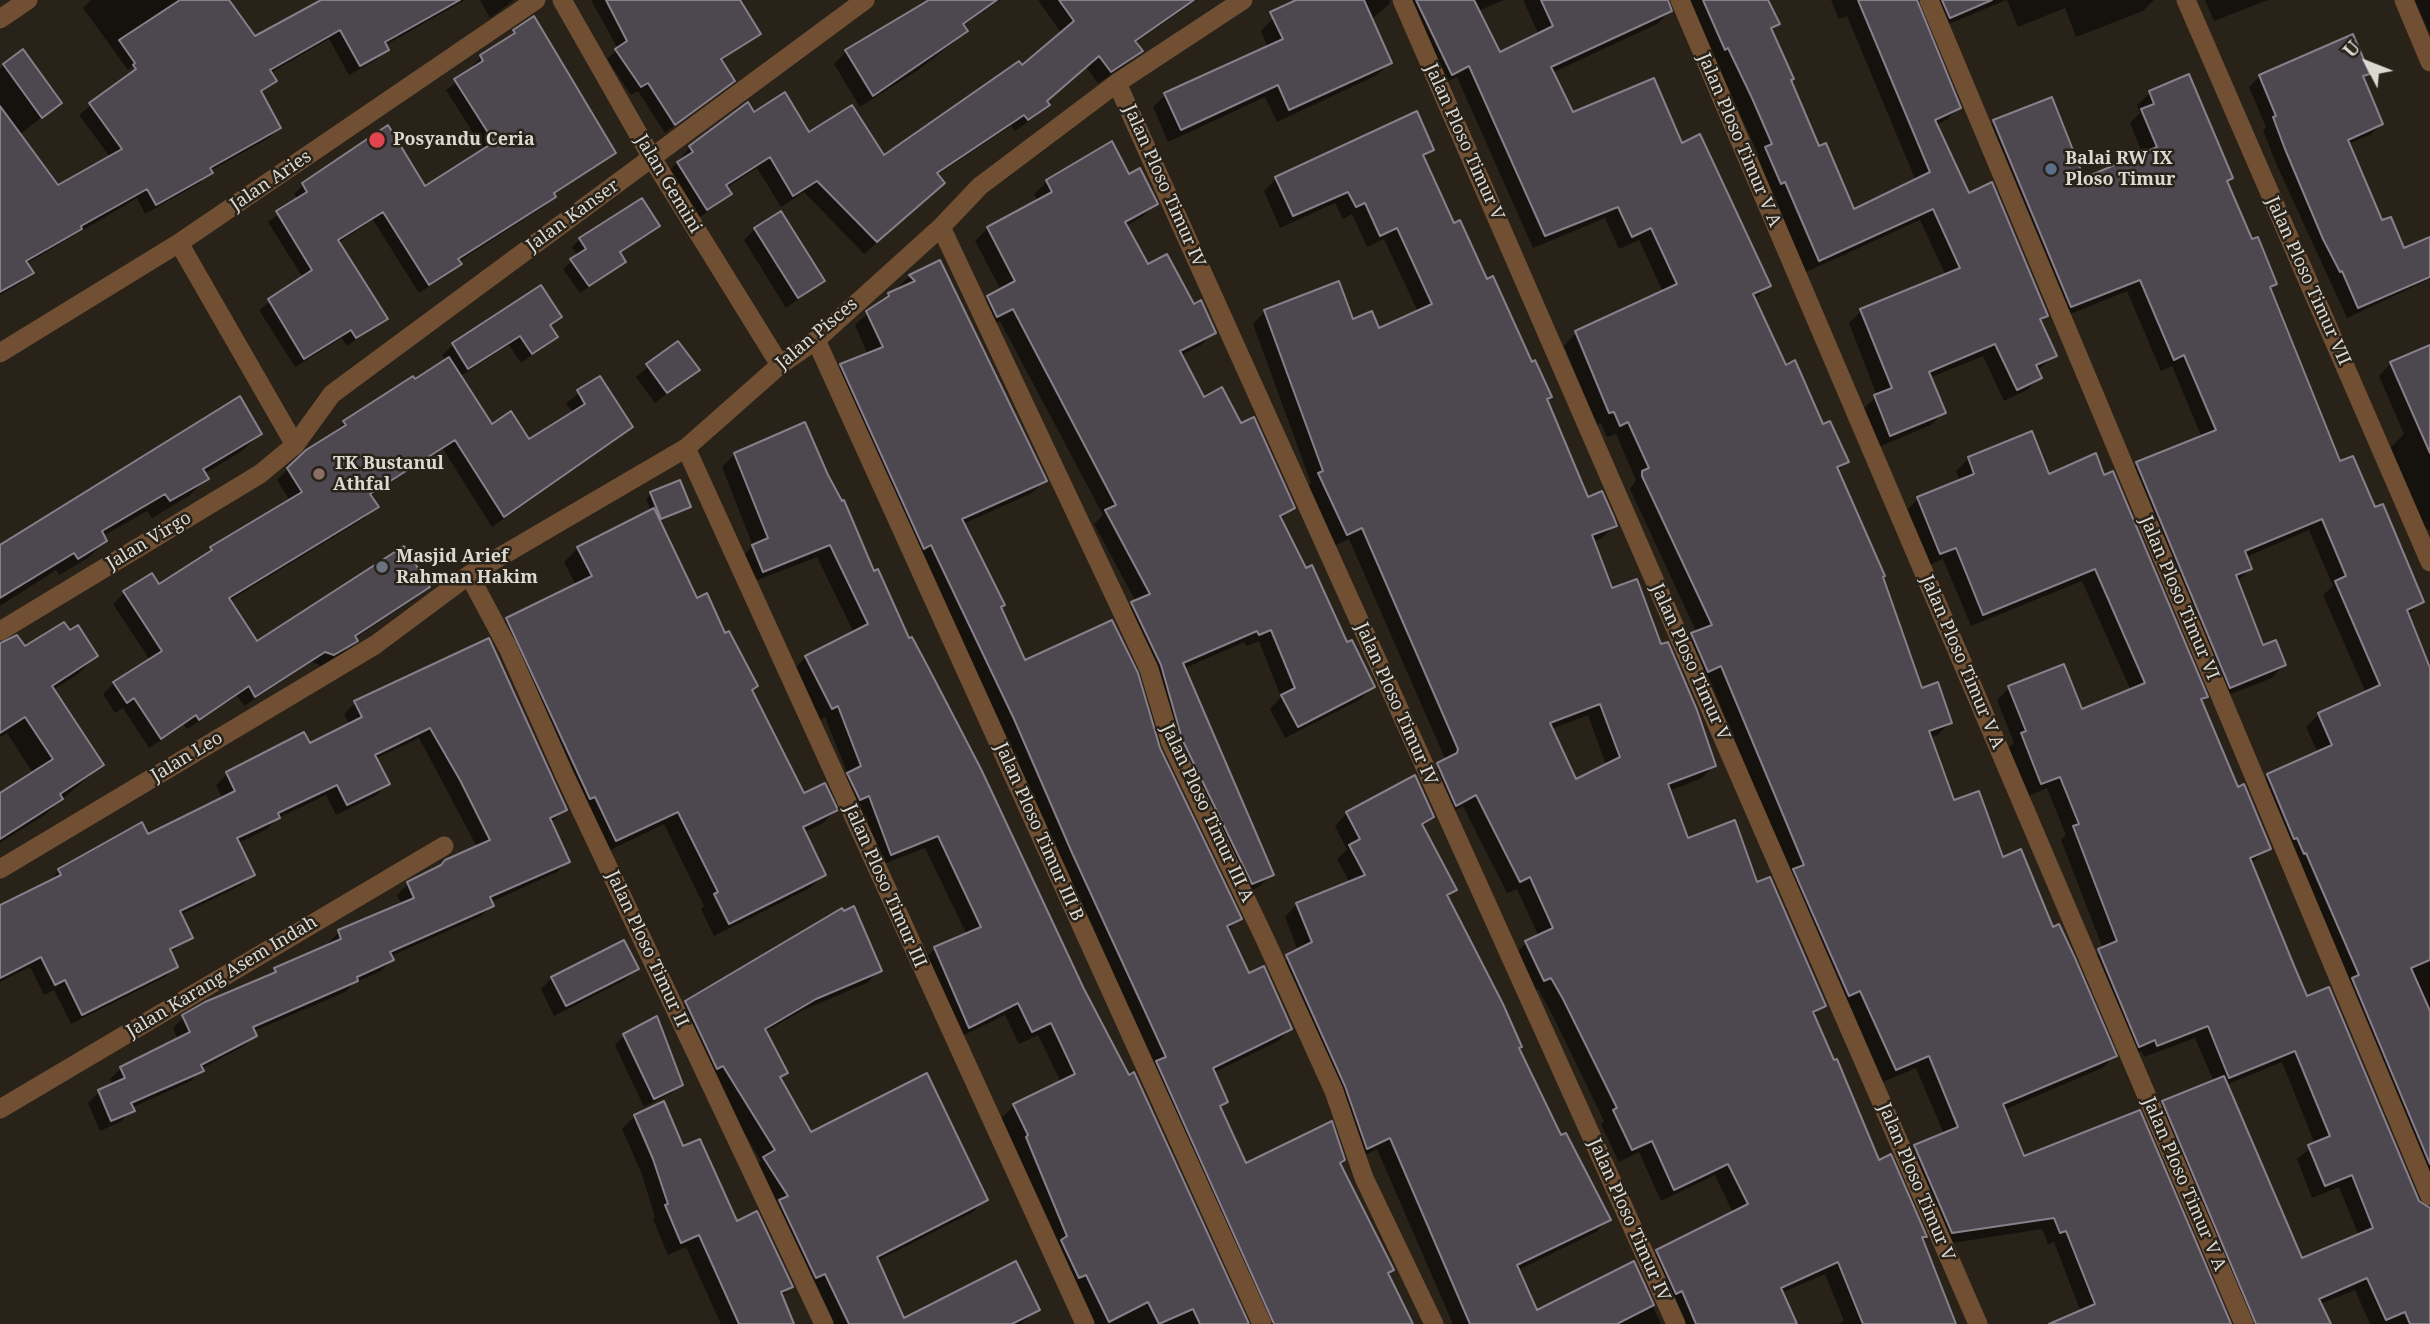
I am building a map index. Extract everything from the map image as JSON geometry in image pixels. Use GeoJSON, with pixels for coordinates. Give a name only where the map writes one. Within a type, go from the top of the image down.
{"type":"FeatureCollection","features":[{"type":"Feature","properties":{"kind":"street"},"geometry":{"type":"LineString","coordinates":[[0,19],[28,0]]}},
{"type":"Feature","properties":{"kind":"street","name":"Jalan Aries"},"geometry":{"type":"LineString","coordinates":[[0,353],[179,243],[536,0]]}},
{"type":"Feature","properties":{"kind":"street","name":"Jalan Gemini"},"geometry":{"type":"LineString","coordinates":[[562,0],[652,158],[780,365]]}},
{"type":"Feature","properties":{"kind":"street","name":"Jalan Kanser"},"geometry":{"type":"LineString","coordinates":[[295,445],[332,394],[864,0]]}},
{"type":"Feature","properties":{"kind":"street","name":"Jalan Pisces"},"geometry":{"type":"LineString","coordinates":[[375,645],[469,575],[686,448],[780,365],[816,340],[941,227],[980,187],[1117,83],[1242,0]]}},
{"type":"Feature","properties":{"kind":"street","name":"Jalan Ploso Timur V"},"geometry":{"type":"LineString","coordinates":[[1402,0],[1978,1324]]}},
{"type":"Feature","properties":{"kind":"street","name":"Jalan Ploso Timur V A"},"geometry":{"type":"LineString","coordinates":[[1680,0],[2244,1324]]}},
{"type":"Feature","properties":{"kind":"street","name":"Jalan Ploso Timur VI"},"geometry":{"type":"LineString","coordinates":[[1929,0],[2430,1196]]}},
{"type":"Feature","properties":{"kind":"street","name":"Jalan Ploso Timur VII"},"geometry":{"type":"LineString","coordinates":[[2186,0],[2430,562]]}},
{"type":"Feature","properties":{"kind":"street"},"geometry":{"type":"LineString","coordinates":[[2404,0],[2430,62]]}},
{"type":"Feature","properties":{"kind":"street","name":"Jalan Ploso Timur IV"},"geometry":{"type":"LineString","coordinates":[[1117,83],[1676,1324]]}},
{"type":"Feature","properties":{"kind":"street","name":"Jalan Ploso Timur III A"},"geometry":{"type":"LineString","coordinates":[[941,227],[1149,668],[1171,743],[1334,1091],[1364,1178],[1434,1324]]}},
{"type":"Feature","properties":{"kind":"street"},"geometry":{"type":"LineString","coordinates":[[179,243],[295,445]]}},
{"type":"Feature","properties":{"kind":"street","name":"Jalan Ploso Timur III B"},"geometry":{"type":"LineString","coordinates":[[816,340],[1262,1324]]}},
{"type":"Feature","properties":{"kind":"street","name":"Jalan Virgo"},"geometry":{"type":"LineString","coordinates":[[0,631],[260,474],[295,445]]}},
{"type":"Feature","properties":{"kind":"street","name":"Jalan Ploso Timur III"},"geometry":{"type":"LineString","coordinates":[[686,448],[1084,1324]]}},
{"type":"Feature","properties":{"kind":"street","name":"Jalan Ploso Timur II"},"geometry":{"type":"LineString","coordinates":[[469,575],[508,648],[565,776],[824,1324]]}},
{"type":"Feature","properties":{"kind":"street","name":"Jalan Leo"},"geometry":{"type":"LineString","coordinates":[[0,869],[375,645]]}},
{"type":"Feature","properties":{"kind":"street","name":"Jalan Karang Asem Indah"},"geometry":{"type":"LineString","coordinates":[[0,1109],[444,846]]}},
{"type":"Feature","properties":{"kind":"building"},"geometry":{"type":"Polygon","coordinates":[[[180,0],[229,0],[255,36],[321,0],[460,0],[385,42],[389,50],[360,66],[340,30],[270,70],[277,81],[261,91],[281,128],[210,168],[213,173],[156,205],[147,189],[81,226],[82,229],[26,261],[34,273],[0,292],[0,106],[58,185],[122,149],[89,103],[136,69],[133,65],[135,63],[119,40],[180,0]]]}},
{"type":"Feature","properties":{"kind":"building"},"geometry":{"type":"Polygon","coordinates":[[[606,0],[740,0],[761,34],[721,59],[735,81],[675,125],[648,83],[641,87],[615,49],[627,41],[606,0]]]}},
{"type":"Feature","properties":{"kind":"building"},"geometry":{"type":"Polygon","coordinates":[[[929,0],[997,0],[963,24],[968,31],[873,96],[845,50],[929,0]]]}},
{"type":"Feature","properties":{"kind":"building"},"geometry":{"type":"Polygon","coordinates":[[[1059,0],[1194,0],[1135,41],[1143,51],[1111,72],[1099,56],[1047,101],[1050,105],[1028,120],[1024,115],[937,173],[945,183],[877,242],[817,181],[793,196],[770,157],[726,185],[732,194],[707,210],[677,162],[693,152],[689,146],[748,102],[754,112],[785,92],[809,132],[852,105],[884,155],[1019,61],[1022,65],[1074,21],[1059,0]]]}},
{"type":"Feature","properties":{"kind":"building"},"geometry":{"type":"Polygon","coordinates":[[[1296,0],[1364,0],[1392,63],[1289,110],[1278,85],[1181,130],[1164,93],[1283,39],[1270,12],[1296,0]]]}},
{"type":"Feature","properties":{"kind":"building"},"geometry":{"type":"Polygon","coordinates":[[[1416,0],[1474,0],[1500,52],[1553,26],[1541,0],[1668,0],[1672,11],[1551,67],[1573,112],[1654,78],[1682,143],[1700,134],[1771,286],[1753,294],[1786,365],[1795,360],[1823,424],[1830,421],[1849,462],[1837,467],[1885,576],[1883,577],[1922,688],[1938,682],[1952,723],[1929,731],[1954,800],[1979,791],[2003,857],[2021,849],[2053,927],[2059,924],[2075,958],[2117,1056],[2003,1104],[2024,1156],[2140,1110],[2231,1324],[2049,1324],[2095,1304],[2066,1231],[2060,1233],[2054,1218],[1952,1233],[1914,1145],[1958,1127],[1929,1056],[1896,1070],[1860,991],[1849,996],[1793,869],[1804,865],[1721,666],[1708,672],[1691,633],[1712,625],[1642,476],[1642,471],[1649,468],[1628,422],[1620,426],[1614,412],[1609,413],[1575,331],[1677,284],[1651,228],[1632,237],[1618,207],[1545,236],[1469,66],[1452,75],[1416,0]]]}},
{"type":"Feature","properties":{"kind":"building"},"geometry":{"type":"Polygon","coordinates":[[[1703,0],[1768,0],[1780,24],[1771,28],[1794,79],[1791,80],[1819,146],[1826,143],[1854,209],[1930,172],[1858,0],[1917,0],[1961,108],[1935,120],[1969,193],[1992,182],[2048,316],[2040,319],[2057,356],[2036,365],[2042,378],[2017,390],[1995,344],[1929,372],[1946,413],[1890,436],[1874,395],[1892,388],[1860,309],[1960,268],[1933,209],[1819,261],[1785,182],[1781,184],[1765,147],[1772,144],[1752,98],[1728,48],[1725,50],[1703,0]]]}},
{"type":"Feature","properties":{"kind":"building"},"geometry":{"type":"Polygon","coordinates":[[[1942,0],[1992,0],[1950,18],[1942,0]]]}},
{"type":"Feature","properties":{"kind":"building"},"geometry":{"type":"Polygon","coordinates":[[[534,16],[616,153],[554,193],[556,197],[458,259],[462,264],[429,285],[383,212],[338,240],[388,319],[356,338],[351,330],[304,359],[268,299],[312,270],[276,211],[307,192],[302,183],[388,125],[425,186],[494,142],[454,79],[483,61],[480,55],[515,33],[513,30],[534,16]]]}},
{"type":"Feature","properties":{"kind":"building"},"geometry":{"type":"Polygon","coordinates":[[[2353,34],[2370,74],[2363,76],[2383,124],[2348,140],[2382,220],[2391,217],[2404,248],[2430,237],[2430,277],[2358,308],[2342,271],[2340,272],[2323,239],[2285,149],[2273,117],[2276,116],[2259,75],[2353,34]]]}},
{"type":"Feature","properties":{"kind":"building"},"geometry":{"type":"Polygon","coordinates":[[[23,49],[62,103],[42,118],[3,64],[23,49]]]}},
{"type":"Feature","properties":{"kind":"building"},"geometry":{"type":"Polygon","coordinates":[[[2189,74],[2233,178],[2227,181],[2252,239],[2258,237],[2277,284],[2270,287],[2340,461],[2353,456],[2375,507],[2383,504],[2424,602],[2407,610],[2430,668],[2430,960],[2411,968],[2430,1011],[2430,1164],[2352,978],[2359,975],[2306,853],[2304,854],[2297,838],[2294,839],[2267,774],[2332,745],[2318,713],[2380,685],[2335,581],[2346,576],[2322,519],[2245,551],[2252,569],[2236,575],[2263,645],[2276,640],[2286,665],[2230,688],[2136,462],[2216,430],[2184,355],[2174,360],[2140,280],[2071,307],[1993,120],[2052,97],[2084,178],[2157,147],[2141,109],[2154,104],[2149,91],[2189,74]]]}},
{"type":"Feature","properties":{"kind":"building"},"geometry":{"type":"Polygon","coordinates":[[[1417,111],[1434,150],[1423,155],[1454,223],[1460,220],[1487,279],[1493,276],[1532,362],[1535,360],[1552,397],[1547,399],[1588,497],[1602,491],[1614,518],[1617,526],[1592,535],[1612,588],[1637,579],[1661,644],[1668,642],[1697,710],[1716,766],[1668,784],[1688,838],[1735,820],[1757,882],[1770,877],[1826,1006],[1813,1012],[1834,1060],[1837,1059],[1879,1160],[1891,1154],[1927,1237],[1922,1237],[1956,1324],[1863,1324],[1838,1262],[1781,1288],[1797,1324],[1696,1324],[1682,1291],[1676,1294],[1656,1250],[1748,1204],[1728,1164],[1674,1190],[1652,1141],[1632,1150],[1613,1110],[1617,1108],[1563,999],[1551,978],[1544,981],[1525,941],[1553,928],[1530,877],[1520,882],[1476,795],[1456,806],[1437,763],[1457,753],[1458,749],[1362,528],[1347,535],[1318,473],[1323,471],[1264,310],[1339,281],[1353,319],[1372,311],[1379,328],[1432,304],[1397,228],[1380,236],[1365,203],[1356,207],[1348,192],[1293,216],[1275,177],[1417,111]],[[1600,704],[1550,723],[1576,779],[1620,757],[1600,704]]]}},
{"type":"Feature","properties":{"kind":"building"},"geometry":{"type":"Polygon","coordinates":[[[1112,141],[1129,174],[1140,168],[1158,204],[1125,222],[1148,264],[1167,254],[1194,304],[1201,300],[1216,333],[1180,351],[1204,397],[1222,387],[1241,423],[1254,417],[1295,508],[1280,516],[1306,568],[1312,565],[1347,642],[1352,640],[1375,687],[1298,727],[1281,695],[1295,688],[1271,630],[1259,635],[1257,631],[1183,663],[1274,875],[1252,884],[1182,739],[1161,665],[1131,602],[1150,594],[1105,510],[1116,505],[1013,309],[997,317],[987,296],[1015,281],[987,227],[1052,192],[1046,180],[1112,141]]]}},
{"type":"Feature","properties":{"kind":"building"},"geometry":{"type":"Polygon","coordinates":[[[642,198],[660,226],[620,252],[626,262],[589,286],[570,259],[586,249],[579,238],[642,198]]]}},
{"type":"Feature","properties":{"kind":"building"},"geometry":{"type":"Polygon","coordinates":[[[781,211],[825,281],[798,298],[754,228],[781,211]]]}},
{"type":"Feature","properties":{"kind":"building"},"geometry":{"type":"Polygon","coordinates":[[[940,260],[1047,481],[962,519],[1005,605],[1001,607],[1025,660],[1112,620],[1138,673],[1160,748],[1242,919],[1227,926],[1249,973],[1264,966],[1292,1029],[1213,1068],[1228,1102],[1220,1106],[1246,1163],[1332,1121],[1345,1160],[1340,1163],[1394,1270],[1388,1273],[1413,1324],[1274,1324],[1156,1061],[1166,1057],[1014,719],[931,545],[924,549],[840,364],[883,347],[866,311],[889,296],[888,293],[915,281],[909,275],[940,260]]]}},
{"type":"Feature","properties":{"kind":"building"},"geometry":{"type":"Polygon","coordinates":[[[541,285],[562,317],[550,325],[558,337],[532,354],[520,336],[468,369],[452,343],[541,285]]]}},
{"type":"Feature","properties":{"kind":"building"},"geometry":{"type":"Polygon","coordinates":[[[678,341],[700,370],[667,393],[646,364],[678,341]]]}},
{"type":"Feature","properties":{"kind":"building"},"geometry":{"type":"Polygon","coordinates":[[[2430,345],[2430,453],[2390,362],[2430,345]]]}},
{"type":"Feature","properties":{"kind":"building"},"geometry":{"type":"Polygon","coordinates":[[[449,357],[492,424],[511,411],[529,439],[585,404],[577,390],[600,376],[633,427],[504,517],[455,440],[370,494],[379,507],[229,598],[257,641],[404,546],[430,587],[355,636],[358,641],[334,655],[325,652],[255,697],[249,686],[199,720],[196,715],[161,739],[134,698],[127,703],[113,682],[162,651],[123,591],[152,573],[159,584],[212,550],[210,547],[302,492],[287,468],[306,450],[346,425],[343,421],[413,376],[415,379],[449,357]]]}},
{"type":"Feature","properties":{"kind":"building"},"geometry":{"type":"Polygon","coordinates":[[[240,396],[262,434],[203,469],[209,479],[170,501],[165,494],[102,531],[107,541],[78,559],[74,553],[0,598],[0,545],[240,396]]]}},
{"type":"Feature","properties":{"kind":"building"},"geometry":{"type":"Polygon","coordinates":[[[805,422],[828,475],[842,501],[844,500],[874,571],[878,569],[909,638],[912,637],[981,769],[1084,989],[1129,1075],[1134,1072],[1249,1324],[1200,1324],[1193,1309],[1159,1324],[1148,1302],[1109,1322],[1086,1275],[1079,1278],[1061,1240],[1067,1236],[1026,1137],[1028,1135],[1013,1104],[1075,1074],[1051,1023],[1032,1032],[1018,1003],[969,1028],[934,947],[981,927],[938,836],[891,855],[869,796],[860,800],[847,773],[861,766],[838,706],[832,709],[805,656],[868,624],[830,545],[763,572],[752,545],[768,538],[734,453],[805,422]]]}},
{"type":"Feature","properties":{"kind":"building"},"geometry":{"type":"Polygon","coordinates":[[[2032,431],[2049,474],[2096,453],[2104,475],[2113,471],[2208,697],[2201,699],[2238,787],[2244,784],[2271,849],[2250,858],[2307,996],[2329,987],[2419,1201],[2430,1208],[2430,1324],[2410,1324],[2405,1312],[2386,1320],[2367,1278],[2319,1299],[2331,1324],[2256,1324],[2162,1101],[2224,1076],[2302,1258],[2373,1228],[2352,1175],[2325,1186],[2308,1145],[2330,1136],[2295,1051],[2229,1078],[2208,1026],[2157,1046],[2155,1040],[2139,1047],[2098,949],[2117,941],[2073,826],[2079,824],[2060,777],[2041,784],[2021,733],[2026,731],[2008,686],[2064,664],[2082,709],[2145,683],[2095,569],[1983,615],[1956,548],[1940,554],[1917,497],[1974,474],[1968,457],[2032,431]]]}},
{"type":"Feature","properties":{"kind":"building"},"geometry":{"type":"Polygon","coordinates":[[[680,480],[691,507],[661,519],[650,492],[680,480]]]}},
{"type":"Feature","properties":{"kind":"building"},"geometry":{"type":"Polygon","coordinates":[[[654,508],[697,598],[707,593],[725,633],[729,631],[758,686],[752,690],[804,793],[825,783],[838,810],[803,827],[826,875],[729,924],[714,894],[718,892],[678,812],[616,841],[595,797],[590,799],[506,618],[592,576],[577,547],[654,508]]]}},
{"type":"Feature","properties":{"kind":"building"},"geometry":{"type":"Polygon","coordinates":[[[64,622],[70,630],[78,625],[98,656],[52,686],[104,765],[60,794],[63,799],[0,839],[0,793],[53,759],[25,717],[0,733],[0,643],[17,635],[25,646],[64,622]]]}},
{"type":"Feature","properties":{"kind":"building"},"geometry":{"type":"Polygon","coordinates":[[[489,638],[567,810],[550,818],[570,862],[490,897],[494,906],[390,952],[394,960],[357,977],[358,981],[253,1027],[257,1036],[201,1065],[204,1071],[131,1103],[135,1111],[111,1121],[98,1090],[125,1078],[120,1067],[190,1032],[182,1015],[205,1002],[276,972],[274,968],[341,939],[338,930],[414,898],[407,882],[441,865],[445,860],[490,840],[460,780],[430,728],[375,755],[390,784],[347,805],[337,785],[278,813],[280,818],[237,838],[255,875],[180,911],[193,938],[170,949],[178,967],[82,1015],[65,980],[55,985],[41,957],[0,978],[0,905],[61,875],[58,869],[142,822],[148,834],[235,791],[226,772],[304,732],[310,743],[362,717],[354,701],[489,638]]]}},
{"type":"Feature","properties":{"kind":"building"},"geometry":{"type":"Polygon","coordinates":[[[1415,775],[1434,817],[1422,824],[1457,890],[1447,895],[1503,1004],[1522,1047],[1519,1048],[1561,1135],[1566,1133],[1611,1220],[1517,1265],[1537,1310],[1634,1261],[1654,1305],[1617,1324],[1470,1324],[1390,1138],[1367,1149],[1345,1086],[1286,955],[1312,942],[1296,903],[1365,875],[1349,845],[1360,839],[1346,812],[1415,775]]]}},
{"type":"Feature","properties":{"kind":"building"},"geometry":{"type":"Polygon","coordinates":[[[854,906],[882,971],[816,999],[765,1029],[788,1073],[780,1077],[811,1132],[927,1073],[988,1200],[877,1257],[904,1318],[1016,1261],[1040,1310],[1012,1324],[849,1324],[825,1274],[816,1278],[779,1200],[788,1196],[763,1157],[775,1150],[723,1066],[717,1069],[685,1001],[842,908],[844,911],[854,906]]]}},
{"type":"Feature","properties":{"kind":"building"},"geometry":{"type":"Polygon","coordinates":[[[624,940],[639,969],[566,1006],[551,977],[624,940]]]}},
{"type":"Feature","properties":{"kind":"building"},"geometry":{"type":"Polygon","coordinates":[[[657,1016],[683,1085],[654,1099],[623,1034],[657,1016]]]}},
{"type":"Feature","properties":{"kind":"building"},"geometry":{"type":"Polygon","coordinates":[[[664,1101],[683,1146],[700,1139],[737,1221],[757,1211],[793,1287],[781,1292],[794,1324],[739,1324],[699,1235],[681,1243],[665,1205],[668,1204],[653,1159],[634,1115],[664,1101]]]}},
{"type":"Feature","properties":{"kind":"place","name":"Posyandu Ceria"},"geometry":{"type":"Point","coordinates":[377,140]}},
{"type":"Feature","properties":{"kind":"place","name":"Balai RW IX Ploso Timur"},"geometry":{"type":"Point","coordinates":[2051,169]}},
{"type":"Feature","properties":{"kind":"place","name":"TK Bustanul Athfal"},"geometry":{"type":"Point","coordinates":[319,474]}},
{"type":"Feature","properties":{"kind":"place","name":"Masjid Arief Rahman Hakim"},"geometry":{"type":"Point","coordinates":[382,567]}}]}
